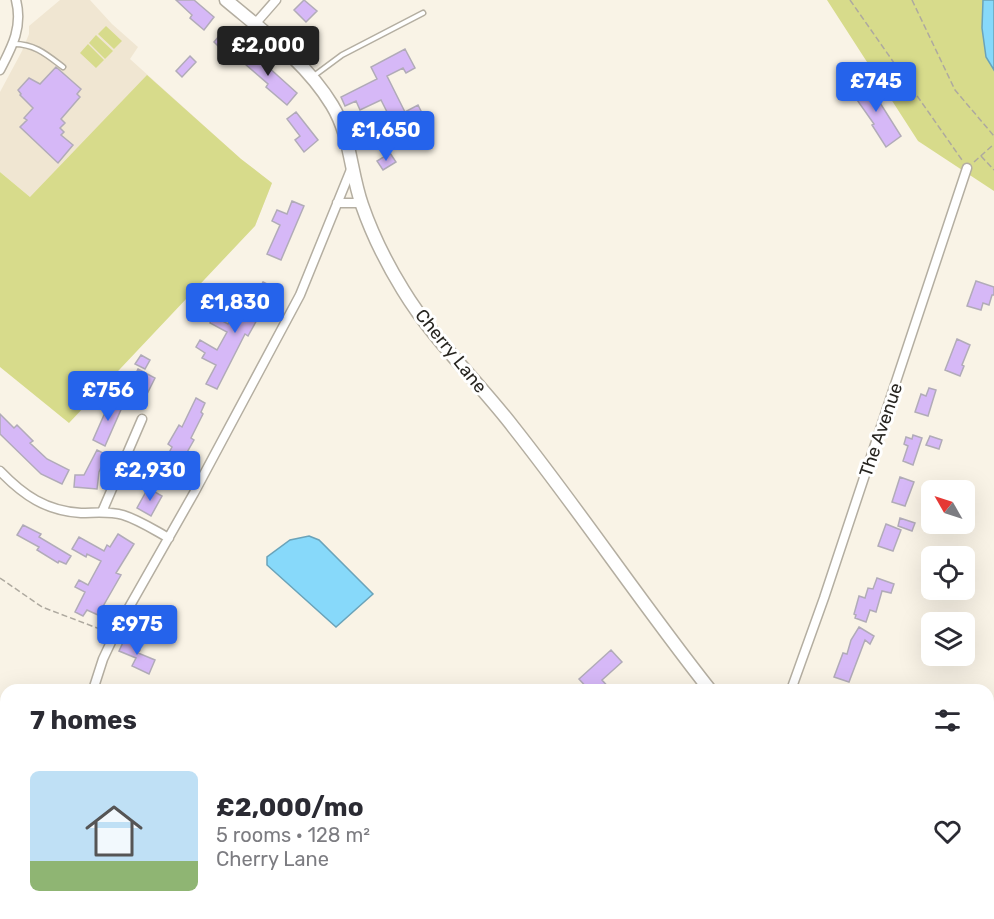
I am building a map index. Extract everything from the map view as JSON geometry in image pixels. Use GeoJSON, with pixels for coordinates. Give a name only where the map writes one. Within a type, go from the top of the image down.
{"type":"FeatureCollection","features":[{"type":"Feature","properties":{"kind":"main road","name":"Cherry Lane"},"geometry":{"type":"LineString","coordinates":[[226,0],[292,56],[312,77],[333,106],[344,130],[361,203],[375,239],[403,290],[435,336],[513,425],[565,493],[658,624],[705,684]]}},
{"type":"Feature","properties":{"kind":"street"},"geometry":{"type":"LineString","coordinates":[[0,70],[14,44],[19,23],[16,0]]}},
{"type":"Feature","properties":{"kind":"street"},"geometry":{"type":"LineString","coordinates":[[255,24],[276,0]]}},
{"type":"Feature","properties":{"kind":"street"},"geometry":{"type":"LineString","coordinates":[[95,684],[103,658],[114,635],[300,295],[353,164]]}},
{"type":"Feature","properties":{"kind":"street","name":"The Avenue"},"geometry":{"type":"LineString","coordinates":[[793,684],[888,410],[967,168]]}},
{"type":"Feature","properties":{"kind":"street"},"geometry":{"type":"LineString","coordinates":[[337,202],[361,203]]}},
{"type":"Feature","properties":{"kind":"street"},"geometry":{"type":"LineString","coordinates":[[102,512],[142,419]]}},
{"type":"Feature","properties":{"kind":"street"},"geometry":{"type":"LineString","coordinates":[[0,471],[22,492],[51,508],[68,512],[102,512],[133,519],[169,538]]}},
{"type":"Feature","properties":{"kind":"lane"},"geometry":{"type":"LineString","coordinates":[[312,77],[342,55],[423,13]]}},
{"type":"Feature","properties":{"kind":"lane"},"geometry":{"type":"LineString","coordinates":[[14,44],[43,51],[63,67]]}},
{"type":"Feature","properties":{"kind":"path"},"geometry":{"type":"LineString","coordinates":[[850,0],[967,168],[994,144]]}},
{"type":"Feature","properties":{"kind":"path"},"geometry":{"type":"LineString","coordinates":[[912,0],[955,90],[994,136]]}},
{"type":"Feature","properties":{"kind":"path"},"geometry":{"type":"LineString","coordinates":[[981,156],[994,170]]}},
{"type":"Feature","properties":{"kind":"path"},"geometry":{"type":"LineString","coordinates":[[0,578],[42,607],[114,635]]}},
{"type":"Feature","properties":{"kind":"shaded area"},"geometry":{"type":"Polygon","coordinates":[[[60,0],[90,0],[138,47],[130,59],[241,159],[272,183],[255,226],[30,197],[0,172],[0,92],[22,51],[29,34],[29,26],[60,0]]]}},
{"type":"Feature","properties":{"kind":"green space"},"geometry":{"type":"Polygon","coordinates":[[[827,0],[994,0],[994,191],[918,141],[827,0]]]}},
{"type":"Feature","properties":{"kind":"green space"},"geometry":{"type":"Polygon","coordinates":[[[106,26],[122,41],[114,49],[98,34],[106,26]]]}},
{"type":"Feature","properties":{"kind":"green space"},"geometry":{"type":"Polygon","coordinates":[[[96,35],[113,51],[105,59],[89,43],[96,35]]]}},
{"type":"Feature","properties":{"kind":"green space"},"geometry":{"type":"Polygon","coordinates":[[[88,44],[104,60],[96,68],[80,53],[88,44]]]}},
{"type":"Feature","properties":{"kind":"green space"},"geometry":{"type":"Polygon","coordinates":[[[147,75],[241,159],[272,183],[255,226],[69,423],[0,367],[0,172],[30,197],[147,75]]]}},
{"type":"Feature","properties":{"kind":"water"},"geometry":{"type":"Polygon","coordinates":[[[983,0],[994,0],[994,70],[986,57],[982,28],[983,0]]]}},
{"type":"Feature","properties":{"kind":"water"},"geometry":{"type":"Polygon","coordinates":[[[309,536],[319,540],[373,594],[336,627],[267,565],[267,557],[290,540],[309,536]]]}},
{"type":"Feature","properties":{"kind":"building"},"geometry":{"type":"Polygon","coordinates":[[[176,0],[194,0],[214,17],[204,30],[190,18],[192,15],[176,0]]]}},
{"type":"Feature","properties":{"kind":"building"},"geometry":{"type":"Polygon","coordinates":[[[304,0],[317,11],[306,22],[294,10],[304,0]]]}},
{"type":"Feature","properties":{"kind":"building"},"geometry":{"type":"Polygon","coordinates":[[[224,30],[233,39],[222,50],[214,42],[224,30]]]}},
{"type":"Feature","properties":{"kind":"building"},"geometry":{"type":"Polygon","coordinates":[[[247,48],[297,93],[287,105],[266,87],[268,84],[238,58],[247,48]]]}},
{"type":"Feature","properties":{"kind":"building"},"geometry":{"type":"Polygon","coordinates":[[[405,49],[415,68],[406,73],[403,68],[387,76],[405,112],[418,105],[424,117],[414,125],[416,129],[408,133],[406,129],[400,132],[398,129],[390,133],[389,130],[363,144],[355,128],[371,119],[374,124],[389,116],[381,100],[360,110],[356,101],[345,106],[341,97],[377,79],[371,67],[405,49]]]}},
{"type":"Feature","properties":{"kind":"building"},"geometry":{"type":"Polygon","coordinates":[[[190,56],[196,62],[182,77],[176,71],[190,56]]]}},
{"type":"Feature","properties":{"kind":"building"},"geometry":{"type":"Polygon","coordinates":[[[56,67],[81,89],[77,94],[80,97],[61,119],[65,123],[60,128],[64,132],[61,135],[73,145],[58,163],[20,127],[27,120],[24,118],[33,108],[18,90],[29,78],[40,84],[56,67]]]}},
{"type":"Feature","properties":{"kind":"building"},"geometry":{"type":"Polygon","coordinates":[[[865,79],[901,136],[886,147],[872,125],[874,124],[850,90],[865,79]]]}},
{"type":"Feature","properties":{"kind":"building"},"geometry":{"type":"Polygon","coordinates":[[[296,112],[318,140],[304,152],[295,140],[300,136],[287,119],[296,112]]]}},
{"type":"Feature","properties":{"kind":"building"},"geometry":{"type":"Polygon","coordinates":[[[390,153],[396,162],[383,170],[377,161],[390,153]]]}},
{"type":"Feature","properties":{"kind":"building"},"geometry":{"type":"Polygon","coordinates":[[[292,201],[304,206],[281,260],[267,254],[280,225],[272,221],[277,210],[287,214],[292,201]]]}},
{"type":"Feature","properties":{"kind":"building"},"geometry":{"type":"Polygon","coordinates":[[[976,281],[994,287],[994,295],[989,305],[983,303],[981,310],[967,306],[976,281]]]}},
{"type":"Feature","properties":{"kind":"building"},"geometry":{"type":"Polygon","coordinates":[[[263,282],[277,289],[266,310],[263,309],[248,336],[245,334],[217,389],[206,384],[216,365],[202,358],[205,353],[196,347],[200,340],[217,350],[227,332],[210,323],[213,316],[228,324],[231,317],[236,320],[248,300],[252,303],[263,282]]]}},
{"type":"Feature","properties":{"kind":"building"},"geometry":{"type":"Polygon","coordinates":[[[957,339],[970,345],[960,376],[945,370],[957,339]]]}},
{"type":"Feature","properties":{"kind":"building"},"geometry":{"type":"Polygon","coordinates":[[[141,355],[150,360],[145,369],[135,364],[141,355]]]}},
{"type":"Feature","properties":{"kind":"building"},"geometry":{"type":"Polygon","coordinates":[[[138,369],[155,378],[146,396],[129,387],[138,369]]]}},
{"type":"Feature","properties":{"kind":"building"},"geometry":{"type":"Polygon","coordinates":[[[929,388],[936,390],[928,416],[915,412],[921,394],[926,396],[929,388]]]}},
{"type":"Feature","properties":{"kind":"building"},"geometry":{"type":"Polygon","coordinates":[[[196,398],[205,403],[201,412],[203,414],[191,438],[194,440],[170,482],[157,475],[172,447],[168,444],[179,425],[182,427],[196,398]]]}},
{"type":"Feature","properties":{"kind":"building"},"geometry":{"type":"Polygon","coordinates":[[[111,399],[123,405],[105,446],[93,440],[111,399]]]}},
{"type":"Feature","properties":{"kind":"building"},"geometry":{"type":"Polygon","coordinates":[[[0,414],[14,428],[17,425],[33,441],[30,443],[47,459],[69,470],[62,484],[41,474],[0,434],[0,414]]]}},
{"type":"Feature","properties":{"kind":"building"},"geometry":{"type":"Polygon","coordinates":[[[913,435],[922,438],[913,465],[903,461],[908,446],[904,444],[906,437],[912,439],[913,435]]]}},
{"type":"Feature","properties":{"kind":"building"},"geometry":{"type":"Polygon","coordinates":[[[930,436],[942,440],[939,449],[926,445],[930,436]]]}},
{"type":"Feature","properties":{"kind":"building"},"geometry":{"type":"Polygon","coordinates":[[[97,450],[107,455],[99,472],[97,489],[74,487],[75,475],[84,475],[97,450]]]}},
{"type":"Feature","properties":{"kind":"building"},"geometry":{"type":"Polygon","coordinates":[[[900,477],[914,482],[905,506],[892,502],[900,477]]]}},
{"type":"Feature","properties":{"kind":"building"},"geometry":{"type":"Polygon","coordinates":[[[148,488],[162,496],[151,516],[137,508],[148,488]]]}},
{"type":"Feature","properties":{"kind":"building"},"geometry":{"type":"Polygon","coordinates":[[[900,518],[915,523],[912,531],[898,526],[900,518]]]}},
{"type":"Feature","properties":{"kind":"building"},"geometry":{"type":"Polygon","coordinates":[[[886,524],[901,530],[893,551],[878,546],[886,524]]]}},
{"type":"Feature","properties":{"kind":"building"},"geometry":{"type":"Polygon","coordinates":[[[23,525],[41,534],[39,537],[71,556],[66,564],[59,561],[58,563],[37,550],[39,547],[17,535],[23,525]]]}},
{"type":"Feature","properties":{"kind":"building"},"geometry":{"type":"Polygon","coordinates":[[[118,534],[134,544],[116,573],[121,575],[98,615],[87,610],[83,616],[75,612],[85,592],[75,587],[79,580],[88,585],[101,561],[87,554],[86,557],[72,549],[79,537],[104,551],[107,545],[110,547],[118,534]]]}},
{"type":"Feature","properties":{"kind":"building"},"geometry":{"type":"Polygon","coordinates":[[[877,578],[894,584],[891,593],[882,591],[876,612],[870,610],[866,622],[855,618],[859,596],[865,598],[868,588],[873,589],[877,578]]]}},
{"type":"Feature","properties":{"kind":"building"},"geometry":{"type":"Polygon","coordinates":[[[859,627],[874,636],[870,644],[865,640],[849,682],[834,677],[843,653],[847,654],[851,640],[859,627]]]}},
{"type":"Feature","properties":{"kind":"building"},"geometry":{"type":"Polygon","coordinates":[[[125,638],[137,643],[135,647],[140,650],[138,653],[155,660],[149,674],[132,666],[136,658],[119,651],[125,638]]]}},
{"type":"Feature","properties":{"kind":"building"},"geometry":{"type":"Polygon","coordinates":[[[611,650],[622,662],[602,680],[606,684],[584,684],[579,679],[611,650]]]}}]}
